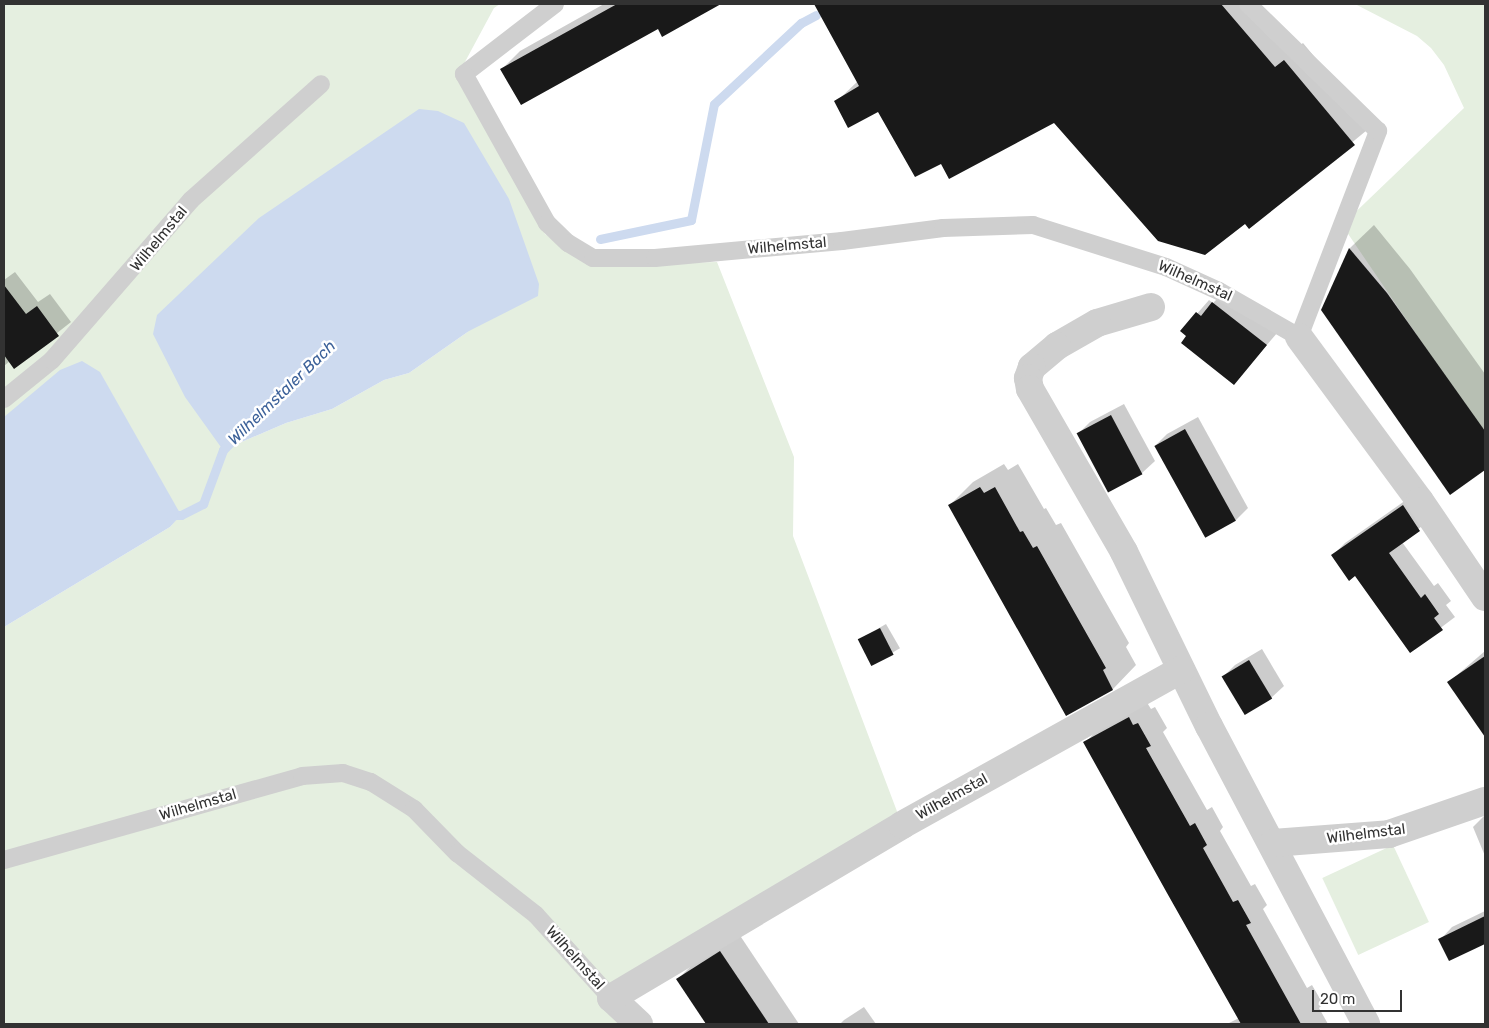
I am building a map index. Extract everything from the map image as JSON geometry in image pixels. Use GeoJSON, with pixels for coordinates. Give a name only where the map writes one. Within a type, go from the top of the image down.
{"type":"FeatureCollection","features":[{"type":"Feature","properties":{"kind":"street"},"geometry":{"type":"LineString","coordinates":[[1151,307],[1114,316],[1074,335],[1035,363],[1028,378],[1030,389],[1128,560],[1181,670],[1366,1024]]}},
{"type":"Feature","properties":{"kind":"street","name":"Wilhelmstal"},"geometry":{"type":"LineString","coordinates":[[1299,337],[1420,500],[1485,598]]}},
{"type":"Feature","properties":{"kind":"street","name":"Wilhelmstal"},"geometry":{"type":"LineString","coordinates":[[611,998],[902,825],[1181,670]]}},
{"type":"Feature","properties":{"kind":"street","name":"Wilhelmstal"},"geometry":{"type":"LineString","coordinates":[[1273,843],[1389,834],[1485,801]]}},
{"type":"Feature","properties":{"kind":"street"},"geometry":{"type":"LineString","coordinates":[[611,998],[639,1024]]}},
{"type":"Feature","properties":{"kind":"lane","name":"Wilhelmstal"},"geometry":{"type":"LineString","coordinates":[[555,4],[464,74],[547,223],[568,243],[593,258],[655,258],[842,241],[943,228],[1032,225],[1166,267],[1219,291],[1299,337]]}},
{"type":"Feature","properties":{"kind":"lane"},"geometry":{"type":"LineString","coordinates":[[1248,4],[1378,131],[1299,337]]}},
{"type":"Feature","properties":{"kind":"lane","name":"Wilhelmstal"},"geometry":{"type":"LineString","coordinates":[[4,399],[52,360],[191,200],[321,84]]}},
{"type":"Feature","properties":{"kind":"lane","name":"Wilhelmstal"},"geometry":{"type":"LineString","coordinates":[[4,860],[302,776],[343,773],[372,782],[414,809],[458,853],[536,915],[611,998]]}},
{"type":"Feature","properties":{"kind":"green space"},"geometry":{"type":"Polygon","coordinates":[[[4,4],[500,4],[494,8],[459,73],[545,234],[566,250],[602,265],[717,262],[794,457],[793,536],[898,814],[615,984],[632,1024],[4,1024],[4,627],[170,527],[181,514],[4,417],[4,4]],[[469,331],[223,450],[286,423],[332,409],[384,380],[409,373],[469,331]]]}},
{"type":"Feature","properties":{"kind":"green space"},"geometry":{"type":"Polygon","coordinates":[[[1355,4],[1485,4],[1485,435],[1342,225],[1464,108],[1444,65],[1431,48],[1417,36],[1355,4]]]}},
{"type":"Feature","properties":{"kind":"green space"},"geometry":{"type":"Polygon","coordinates":[[[1393,845],[1429,922],[1358,955],[1322,878],[1393,845]]]}},
{"type":"Feature","properties":{"kind":"water"},"geometry":{"type":"Polygon","coordinates":[[[419,109],[438,111],[464,123],[509,199],[539,284],[538,296],[469,331],[409,373],[384,380],[332,409],[286,423],[223,450],[185,397],[153,334],[157,315],[259,218],[419,109]]]}},
{"type":"Feature","properties":{"kind":"water"},"geometry":{"type":"Polygon","coordinates":[[[82,361],[100,372],[181,515],[170,527],[4,627],[4,417],[60,370],[82,361]]]}},
{"type":"Feature","properties":{"kind":"building"},"geometry":{"type":"Polygon","coordinates":[[[617,4],[721,4],[662,37],[658,29],[521,105],[500,69],[617,4]]]}},
{"type":"Feature","properties":{"kind":"building"},"geometry":{"type":"Polygon","coordinates":[[[814,4],[1221,4],[1275,67],[1284,60],[1355,145],[1249,229],[1245,224],[1205,255],[1158,241],[1054,123],[949,179],[941,164],[915,177],[878,112],[848,128],[834,101],[859,86],[814,4]]]}},
{"type":"Feature","properties":{"kind":"building"},"geometry":{"type":"Polygon","coordinates":[[[1349,248],[1387,293],[1485,431],[1485,470],[1450,495],[1321,310],[1349,248]]]}},
{"type":"Feature","properties":{"kind":"building"},"geometry":{"type":"Polygon","coordinates":[[[4,285],[26,314],[37,306],[59,336],[14,369],[4,355],[4,285]]]}},
{"type":"Feature","properties":{"kind":"building"},"geometry":{"type":"Polygon","coordinates":[[[1212,302],[1267,345],[1234,385],[1181,343],[1186,336],[1180,331],[1196,312],[1201,316],[1212,302]]]}},
{"type":"Feature","properties":{"kind":"building"},"geometry":{"type":"Polygon","coordinates":[[[1111,415],[1142,474],[1108,492],[1077,433],[1111,415]]]}},
{"type":"Feature","properties":{"kind":"building"},"geometry":{"type":"Polygon","coordinates":[[[1185,429],[1236,521],[1205,538],[1154,446],[1185,429]]]}},
{"type":"Feature","properties":{"kind":"building"},"geometry":{"type":"Polygon","coordinates":[[[980,487],[984,493],[995,487],[1020,532],[1023,531],[1033,548],[1037,546],[1106,668],[1103,670],[1113,690],[1066,716],[948,505],[980,487]]]}},
{"type":"Feature","properties":{"kind":"building"},"geometry":{"type":"Polygon","coordinates":[[[1403,505],[1420,531],[1389,553],[1421,598],[1425,594],[1439,614],[1434,618],[1443,630],[1410,653],[1355,576],[1349,581],[1331,555],[1403,505]]]}},
{"type":"Feature","properties":{"kind":"building"},"geometry":{"type":"Polygon","coordinates":[[[880,628],[894,655],[871,666],[858,639],[880,628]]]}},
{"type":"Feature","properties":{"kind":"building"},"geometry":{"type":"Polygon","coordinates":[[[1485,656],[1485,737],[1447,682],[1485,656]]]}},
{"type":"Feature","properties":{"kind":"building"},"geometry":{"type":"Polygon","coordinates":[[[1249,660],[1272,699],[1245,715],[1222,676],[1249,660]]]}},
{"type":"Feature","properties":{"kind":"building"},"geometry":{"type":"Polygon","coordinates":[[[1129,717],[1133,725],[1138,723],[1151,746],[1146,748],[1190,826],[1195,823],[1207,845],[1203,848],[1233,902],[1238,900],[1251,923],[1246,925],[1301,1024],[1241,1024],[1167,893],[1083,742],[1129,717]]]}},
{"type":"Feature","properties":{"kind":"building"},"geometry":{"type":"Polygon","coordinates":[[[1485,916],[1485,944],[1449,961],[1438,939],[1485,916]]]}},
{"type":"Feature","properties":{"kind":"building"},"geometry":{"type":"Polygon","coordinates":[[[720,951],[769,1024],[706,1024],[676,979],[720,951]]]}},
{"type":"Feature","properties":{"kind":"waterway","name":"Wilhelmstaler Bach"},"geometry":{"type":"LineString","coordinates":[[600,239],[691,220],[714,104],[801,23],[816,15]]}},
{"type":"Feature","properties":{"kind":"waterway","name":"Wilhelmstaler Bach"},"geometry":{"type":"LineString","coordinates":[[171,515],[181,515],[203,504],[223,450],[230,443]]}}]}
